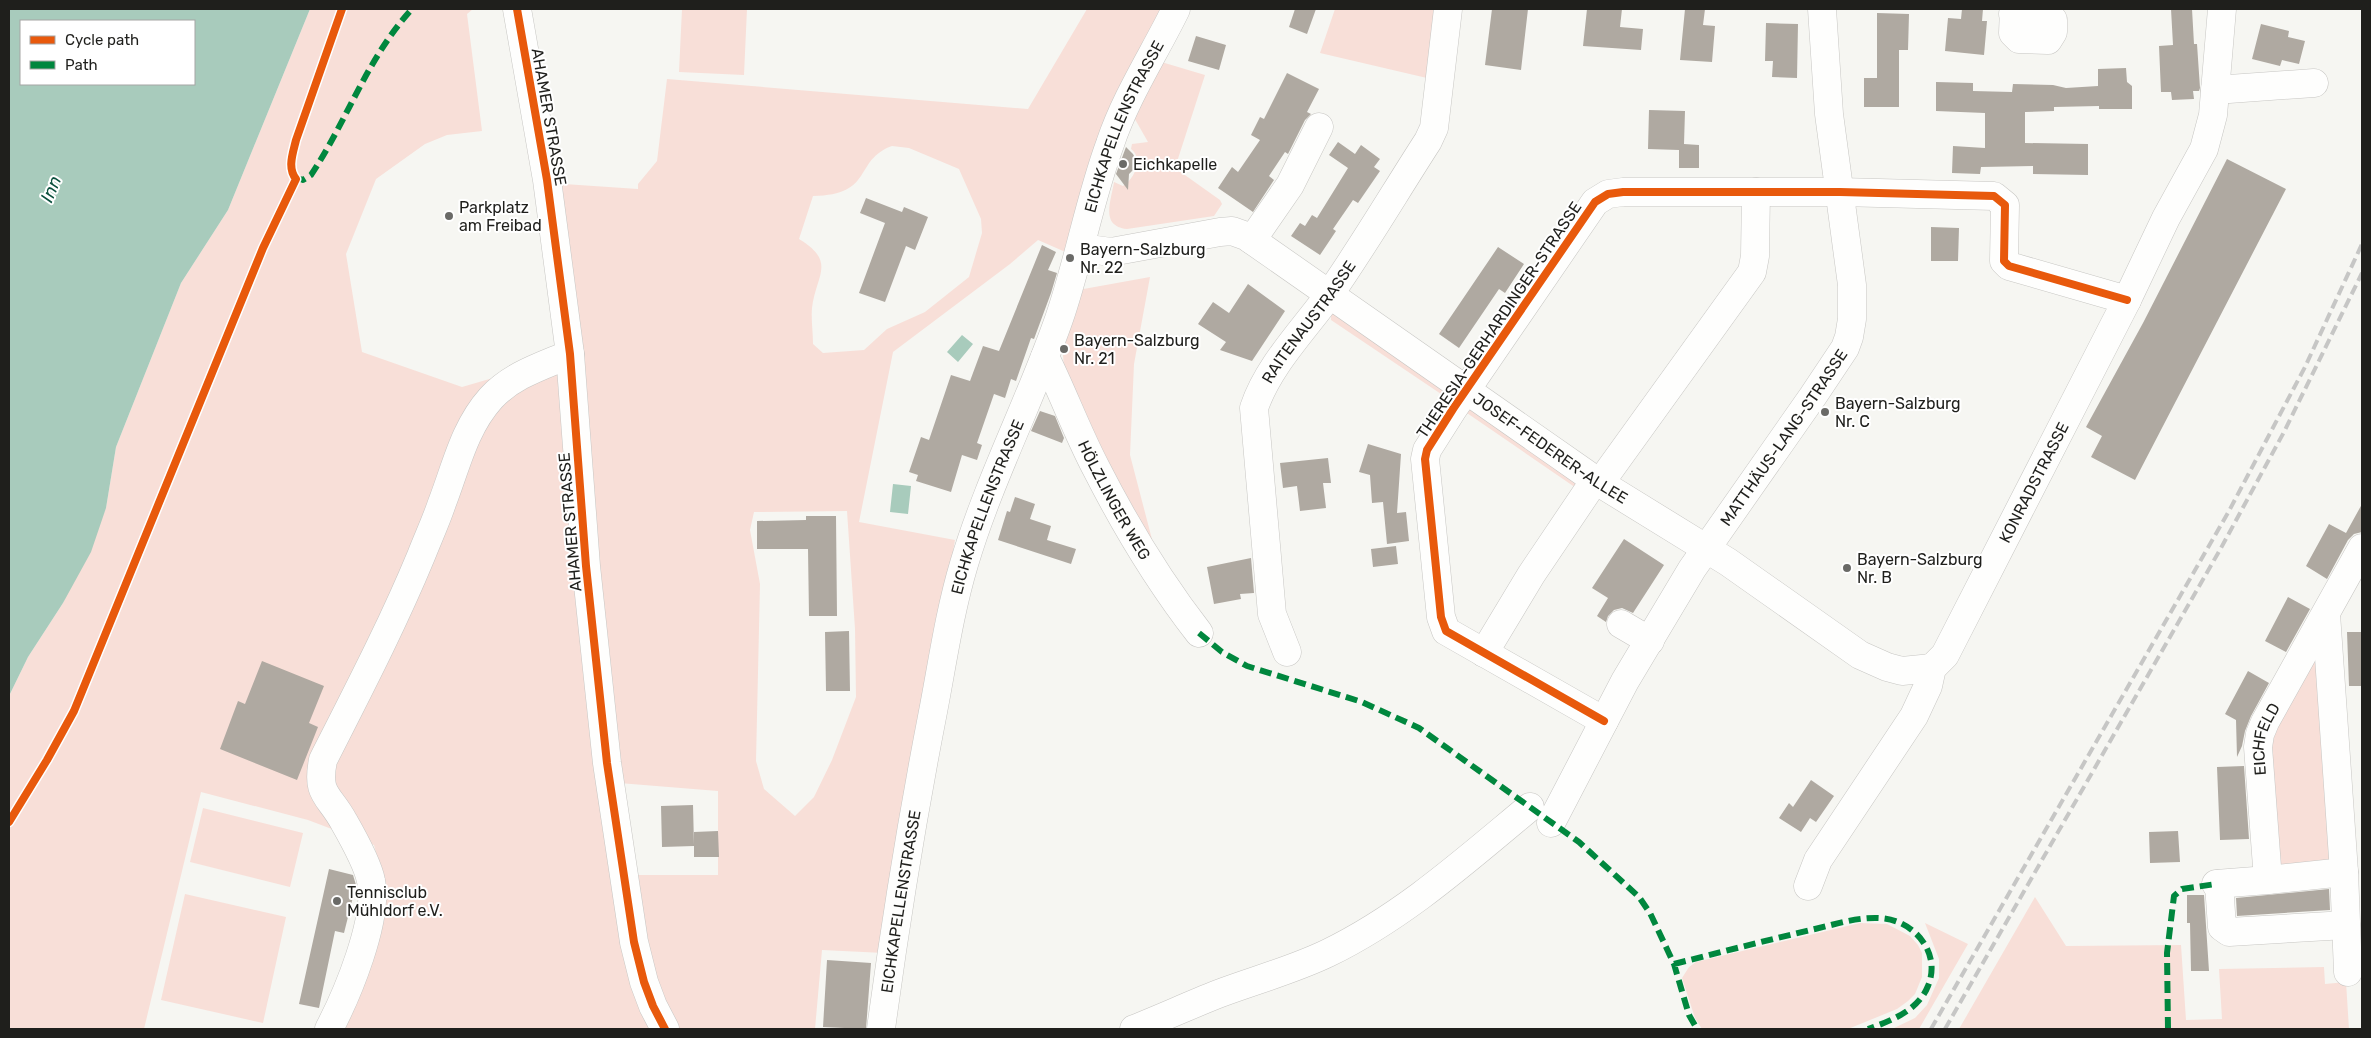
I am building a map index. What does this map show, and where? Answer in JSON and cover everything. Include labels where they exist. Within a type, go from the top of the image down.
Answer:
[{"type":"street","name":"AHAMER STRASSE","points":[[517,9],[547,180],[570,354],[586,566],[607,763],[634,942],[653,1006],[665,1029]]},
{"type":"street","name":"EICHKAPELLENSTRASSE","points":[[881,1029],[893,942],[923,762],[954,604],[973,536],[1045,357],[1081,248],[1110,142],[1126,104],[1176,9]]},
{"type":"street","name":"RAITENAUSTRASSE","points":[[1287,652],[1272,614],[1254,408],[1258,397],[1276,366],[1330,294],[1428,141],[1434,128],[1448,9]]},
{"type":"street","name":"MATTHÄUS-LANG-STRASSE","points":[[1134,1029],[1218,994],[1328,953],[1366,932],[1541,815],[1604,722],[1650,641],[1707,549],[1813,396],[1845,348],[1849,337],[1852,319],[1852,285],[1829,114],[1822,9]]},
{"type":"street","name":"KONRADSTRASSE","points":[[1808,886],[1818,860],[1914,716],[1928,686],[1932,668],[1945,656],[2127,300],[2166,218],[2204,149],[2213,115],[2222,9]]},
{"type":"street","points":[[2215,90],[2314,83]]},
{"type":"street","points":[[1252,240],[1290,184],[1318,127]]},
{"type":"street","name":"THERESIA-GERHARDINGER-STRASSE","points":[[1604,722],[1446,631],[1442,617],[1426,458],[1427,450],[1595,202],[1608,194],[1623,192],[1840,192],[1994,196],[2005,205],[2004,260],[2009,266],[2127,300]]},
{"type":"street","points":[[1484,653],[1531,575],[1752,272],[1755,256],[1756,192]]},
{"type":"street","name":"JOSEF-FEDERER-ALLEE","points":[[1081,248],[1112,252],[1232,231],[1252,240],[1466,391],[1598,481],[1728,562],[1860,655],[1887,668],[1902,671],[1932,668]]},
{"type":"street","points":[[329,1029],[342,1004],[357,965],[372,900],[371,880],[354,842],[343,820],[323,793],[320,778],[323,760],[390,624],[442,504],[460,448],[476,420],[490,398],[504,386],[522,374],[570,354]]},
{"type":"street","name":"HÖLZLINGER WEG","points":[[1045,357],[1100,475],[1133,533],[1183,612],[1199,633]]},
{"type":"street","name":"EICHFELD","points":[[2268,880],[2258,747],[2260,734],[2362,548]]},
{"type":"street","points":[[2326,614],[2344,872],[2352,933],[2348,972]]},
{"type":"street","points":[[1622,624],[1650,641]]},
{"type":"street","points":[[2344,872],[2217,884],[2222,927],[2229,932],[2352,933]]},
{"type":"shaded area","points":[[310,9],[473,9],[467,14],[482,131],[447,135],[425,144],[376,179],[346,254],[362,352],[462,387],[513,372],[556,353],[653,1029],[333,1029],[383,880],[374,845],[308,820],[201,792],[144,1029],[9,1029],[9,696],[28,657],[63,603],[106,508],[116,447],[181,283],[228,210]]},
{"type":"shaded area","points":[[682,9],[747,9],[744,75],[679,72]]},
{"type":"shaded area","points":[[1087,9],[1164,9],[1070,254],[1038,240],[1010,264],[893,352],[859,522],[955,540],[884,953],[822,950],[815,1029],[678,1029],[652,981],[634,875],[718,875],[718,791],[619,783],[559,186],[564,184],[638,189],[638,184],[657,161],[667,79],[1028,109]],"holes":[[[892,146],[909,148],[959,169],[981,219],[982,233],[969,277],[925,312],[887,329],[864,350],[823,353],[813,344],[812,317],[814,297],[820,278],[821,262],[811,247],[799,239],[813,196],[833,194],[846,190],[855,183],[880,152]],[[847,511],[855,629],[856,697],[832,760],[814,797],[795,816],[764,789],[756,761],[760,584],[750,530],[754,512]]]},
{"type":"shaded area","points":[[1335,9],[1454,9],[1444,82],[1320,53]]},
{"type":"shaded area","points":[[1158,61],[1205,75],[1175,168],[1220,200],[1222,204],[1214,216],[1127,229],[1119,227],[1110,218],[1111,197],[1114,182],[1123,186],[1131,179],[1136,169],[1137,158],[1131,149],[1132,144],[1148,142],[1132,114]]},
{"type":"shaded area","points":[[1150,277],[1134,364],[1130,455],[1160,570],[1109,483],[1064,367],[1062,344],[1078,290]]},
{"type":"shaded area","points":[[1335,312],[1448,393],[1444,396],[1331,320],[1331,315]]},
{"type":"shaded area","points":[[1469,408],[1585,479],[1579,490],[1464,411]]},
{"type":"shaded area","points":[[2313,663],[2317,663],[2334,860],[2284,867],[2279,864],[2271,736]]},
{"type":"shaded area","points":[[203,808],[303,833],[290,887],[190,862]]},
{"type":"shaded area","points":[[185,894],[286,917],[263,1023],[161,1000]]},
{"type":"shaded area","points":[[2035,897],[2066,946],[2181,945],[2186,1020],[2222,1019],[2219,969],[2324,967],[2325,984],[2346,982],[2349,1029],[1959,1029]]},
{"type":"shaded area","points":[[1860,923],[1887,924],[1910,936],[1922,953],[1922,977],[1915,994],[1897,1009],[1848,1029],[1702,1029],[1695,1018],[1682,978],[1689,967],[1696,962]]},
{"type":"shaded area","points":[[1925,923],[1968,944],[1919,1029],[1892,1029],[1915,1018],[1927,1005],[1939,978],[1939,959]]},
{"type":"water","name":"Inn","points":[[9,9],[310,9],[228,210],[181,283],[116,447],[106,508],[91,552],[63,603],[28,657],[9,696]]},
{"type":"water","points":[[962,335],[973,344],[958,362],[947,352]]},
{"type":"water","points":[[893,484],[911,486],[908,514],[890,512]]},
{"type":"building","points":[[1295,9],[1316,9],[1307,34],[1289,27]]},
{"type":"building","points":[[1492,9],[1528,9],[1521,70],[1485,65]]},
{"type":"building","points":[[1587,9],[1622,9],[1620,27],[1643,29],[1641,50],[1583,46]]},
{"type":"building","points":[[1685,9],[1705,9],[1703,25],[1715,26],[1712,62],[1680,60]]},
{"type":"building","points":[[1962,9],[1983,9],[1982,21],[1987,21],[1984,55],[1945,51],[1948,18],[1961,19]]},
{"type":"building","points":[[2171,9],[2192,9],[2194,44],[2197,44],[2200,88],[2199,91],[2193,91],[2194,99],[2172,100],[2171,92],[2161,92],[2159,46],[2173,45]]},
{"type":"building","points":[[1877,13],[1909,14],[1908,50],[1899,50],[1899,107],[1864,107],[1864,78],[1877,78]]},
{"type":"building","points":[[1766,23],[1798,24],[1797,78],[1772,77],[1773,61],[1765,61]]},
{"type":"building","points":[[2261,24],[2289,31],[2288,37],[2305,41],[2299,64],[2282,60],[2280,66],[2252,59]]},
{"type":"building","points":[[1196,36],[1226,45],[1219,70],[1188,61]]},
{"type":"building","points":[[2126,68],[2127,82],[2132,86],[2132,109],[2099,109],[2099,106],[2054,107],[2054,111],[2025,112],[2025,143],[2088,144],[2088,175],[2033,174],[2033,166],[1981,167],[1980,174],[1952,173],[1953,146],[1985,148],[1985,113],[1936,111],[1936,82],[1973,83],[1973,91],[2012,92],[2013,84],[2053,85],[2066,88],[2098,86],[2098,69]]},
{"type":"building","points":[[1287,73],[1319,89],[1307,112],[1311,114],[1305,120],[1288,154],[1285,152],[1269,176],[1274,180],[1253,212],[1218,188],[1232,167],[1238,172],[1260,140],[1251,135],[1260,117],[1264,119]]},
{"type":"building","points":[[1649,110],[1685,111],[1684,144],[1699,145],[1699,168],[1679,168],[1679,150],[1648,149]]},
{"type":"building","points":[[1338,142],[1355,154],[1361,145],[1380,159],[1374,167],[1380,171],[1358,203],[1353,200],[1333,229],[1336,231],[1320,255],[1291,236],[1300,223],[1305,226],[1312,215],[1317,218],[1348,168],[1329,155]]},
{"type":"building","name":"Eichkapelle","points":[[1126,147],[1136,160],[1136,167],[1129,174],[1128,190],[1116,174]]},
{"type":"building","points":[[2227,159],[2286,189],[2135,480],[2091,457],[2102,436],[2086,427],[2143,323]]},
{"type":"building","points":[[866,198],[902,212],[904,207],[928,217],[915,250],[906,246],[885,302],[859,293],[885,223],[860,213]]},
{"type":"building","points":[[1931,227],[1959,228],[1958,261],[1931,261]]},
{"type":"building","points":[[1042,245],[1056,252],[1048,270],[1057,273],[1051,293],[1034,339],[1031,338],[1016,381],[1011,379],[1005,398],[994,394],[977,443],[982,445],[977,460],[962,455],[951,492],[916,481],[918,475],[909,472],[921,437],[929,440],[951,375],[970,381],[983,346],[999,351]]},
{"type":"building","points":[[1498,247],[1524,264],[1505,293],[1499,289],[1459,348],[1439,334]]},
{"type":"building","points":[[1248,284],[1285,311],[1252,361],[1220,350],[1226,342],[1198,324],[1213,302],[1229,313]]},
{"type":"building","points":[[1040,411],[1055,416],[1064,438],[1062,443],[1031,431]]},
{"type":"building","points":[[1368,444],[1401,454],[1397,513],[1406,512],[1409,541],[1387,544],[1383,502],[1372,503],[1370,475],[1359,472]]},
{"type":"building","points":[[1328,458],[1331,483],[1323,483],[1326,508],[1300,511],[1297,486],[1283,488],[1280,463]]},
{"type":"building","points":[[1015,497],[1035,504],[1030,519],[1051,526],[1047,540],[1076,549],[1071,564],[998,540],[1007,511],[1010,512]]},
{"type":"building","points":[[2362,504],[2362,532],[2354,534],[2348,540],[2327,579],[2306,566],[2329,524],[2346,533]]},
{"type":"building","points":[[806,516],[836,516],[837,616],[809,616],[808,549],[757,549],[757,521],[806,520]]},
{"type":"building","points":[[1624,539],[1664,565],[1633,613],[1622,608],[1614,610],[1608,616],[1606,622],[1597,616],[1608,598],[1592,588]]},
{"type":"building","points":[[1396,546],[1398,564],[1373,567],[1371,549]]},
{"type":"building","points":[[1251,558],[1254,593],[1240,594],[1241,599],[1214,604],[1207,567]]},
{"type":"building","points":[[2288,597],[2310,609],[2286,652],[2265,641]]},
{"type":"building","points":[[849,631],[850,691],[826,691],[825,632]]},
{"type":"building","points":[[2347,632],[2362,632],[2362,686],[2349,686]]},
{"type":"building","points":[[262,661],[324,686],[309,723],[318,727],[297,780],[220,749],[238,701],[245,704]]},
{"type":"building","points":[[2248,671],[2269,683],[2251,716],[2237,757],[2236,720],[2225,714]]},
{"type":"building","points":[[2244,766],[2249,839],[2220,840],[2217,767]]},
{"type":"building","points":[[1811,780],[1834,796],[1816,822],[1810,818],[1801,832],[1779,818],[1789,803],[1793,807]]},
{"type":"building","points":[[693,805],[694,845],[694,832],[718,831],[719,857],[694,857],[694,846],[662,847],[661,806]]},
{"type":"building","points":[[2178,831],[2180,862],[2150,863],[2149,832]]},
{"type":"building","points":[[329,869],[353,875],[356,885],[344,933],[335,931],[319,1008],[299,1004]]},
{"type":"building","points":[[2329,889],[2330,910],[2237,916],[2236,898]]},
{"type":"building","points":[[2187,895],[2204,895],[2209,971],[2191,971],[2190,923],[2187,923]]},
{"type":"building","points":[[827,960],[871,963],[866,1029],[823,1027]]},
{"type":"railway","points":[[1931,1029],[2229,511],[2305,367],[2362,244]]},
{"type":"railway","points":[[1945,1029],[2221,548],[2284,432],[2362,273]]},
{"type":"marked path","points":[[294,177],[303,180],[311,175],[382,48],[412,9]]},
{"type":"marked path","points":[[1199,633],[1222,652],[1247,666],[1362,702],[1419,728],[1579,842],[1639,897],[1650,913],[1674,964],[1689,1015],[1697,1029]]},
{"type":"marked path","points":[[2168,1029],[2167,953],[2174,896],[2182,889],[2216,884]]},
{"type":"marked path","points":[[1674,964],[1847,921],[1879,918],[1903,924],[1922,940],[1928,950],[1931,961],[1928,986],[1918,1002],[1902,1014],[1868,1029]]},
{"type":"cycle path","points":[[9,822],[74,711],[263,248],[296,179],[291,165],[296,140],[342,9]]},
{"type":"cycle path","points":[[517,9],[547,180],[570,354],[586,566],[607,763],[634,942],[644,982],[653,1006],[665,1029]]},
{"type":"cycle path","points":[[1604,721],[1446,631],[1441,617],[1425,459],[1427,450],[1453,409],[1595,202],[1608,194],[1623,192],[1840,192],[1994,196],[2005,205],[2004,261],[2009,266],[2127,300]]},
{"type":"place","name":"Eichkapelle","points":[[1123,164]]},
{"type":"place","name":"Parkplatz am Freibad","points":[[449,216]]},
{"type":"place","name":"Bayern-Salzburg Nr. 22","points":[[1070,258]]},
{"type":"place","name":"Bayern-Salzburg Nr. 21","points":[[1064,349]]},
{"type":"place","name":"Bayern-Salzburg Nr. C","points":[[1825,412]]},
{"type":"place","name":"Bayern-Salzburg Nr. B","points":[[1847,568]]},
{"type":"place","name":"Tennisclub Mühldorf e.V.","points":[[337,901]]}]
